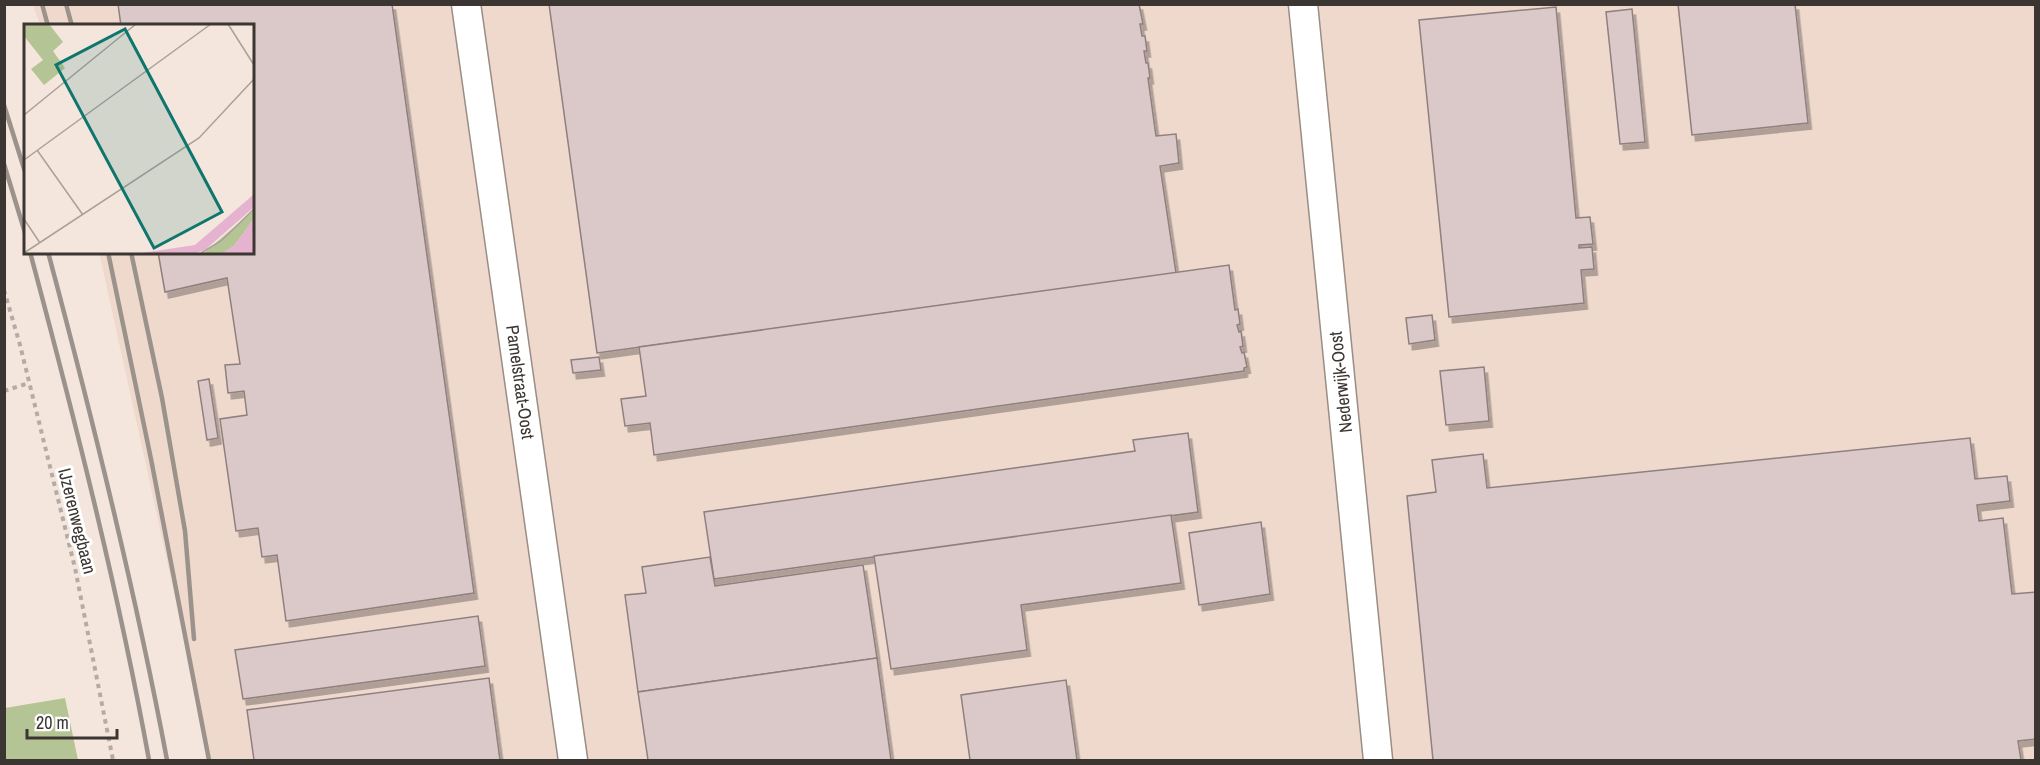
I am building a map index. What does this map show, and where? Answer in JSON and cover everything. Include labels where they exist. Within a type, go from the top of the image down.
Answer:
[{"type":"street","name":"Pamelstraat-Oost","points":[[466,4],[573,760]]},
{"type":"street","name":"Nederwijk-Oost","points":[[1303,4],[1378,760]]},
{"type":"path","name":"IJzerenwegbaan","points":[[4,290],[75,568],[113,760]]},
{"type":"path","points":[[4,391],[29,383]]},
{"type":"shaded area","points":[[33,5],[2035,5],[2035,760],[211,760],[99,254],[254,254],[254,24],[40,24]]},
{"type":"green space","points":[[65,698],[78,760],[5,760],[5,708]]},
{"type":"building","points":[[118,4],[392,4],[474,593],[286,621],[277,555],[262,557],[258,528],[236,531],[220,419],[247,415],[244,391],[228,393],[225,365],[240,364],[227,278],[165,292],[158,254],[254,254],[254,24],[121,24]]},
{"type":"building","points":[[549,4],[1139,4],[1143,24],[1140,24],[1142,36],[1145,36],[1147,51],[1144,51],[1146,63],[1148,63],[1156,136],[1176,134],[1179,163],[1160,166],[1176,273],[597,353]]},
{"type":"building","points":[[1678,4],[1795,4],[1808,123],[1692,135]]},
{"type":"building","points":[[1556,7],[1576,218],[1590,217],[1593,244],[1579,245],[1579,248],[1592,247],[1594,269],[1581,270],[1584,303],[1449,317],[1419,20]]},
{"type":"building","points":[[1632,9],[1645,142],[1620,144],[1606,12]]},
{"type":"building","points":[[1229,265],[1235,310],[1238,309],[1240,324],[1237,325],[1239,332],[1241,331],[1243,346],[1240,347],[1242,353],[1244,352],[1247,367],[1244,371],[654,455],[650,423],[625,426],[621,399],[646,396],[639,347]]},
{"type":"building","points":[[1432,315],[1435,340],[1409,344],[1406,318]]},
{"type":"building","points":[[599,357],[601,370],[573,373],[571,360]]},
{"type":"building","points":[[1484,367],[1489,421],[1446,425],[1440,371]]},
{"type":"building","points":[[209,379],[218,438],[207,440],[198,381]]},
{"type":"building","points":[[1188,433],[1198,512],[714,579],[704,512],[1135,451],[1133,440]]},
{"type":"building","points":[[1970,438],[1975,479],[2007,476],[2010,501],[1977,505],[1979,521],[2003,518],[2012,594],[2036,592],[2036,739],[2018,741],[2021,760],[1433,760],[1407,496],[1436,492],[1432,460],[1483,454],[1487,488]]},
{"type":"building","points":[[1171,515],[1181,583],[1021,605],[1027,650],[891,669],[874,556]]},
{"type":"building","points":[[1261,522],[1270,594],[1199,605],[1189,533]]},
{"type":"building","points":[[710,557],[715,586],[863,565],[877,658],[638,692],[625,595],[646,593],[642,567]]},
{"type":"building","points":[[478,616],[485,666],[243,699],[235,650]]},
{"type":"building","points":[[877,658],[891,760],[648,760],[638,692]]},
{"type":"building","points":[[489,678],[500,760],[254,760],[247,710]]},
{"type":"building","points":[[1066,680],[1077,760],[970,760],[961,695]]},
{"type":"railway","points":[[42,4],[47,24]]},
{"type":"railway","points":[[66,4],[71,24]]},
{"type":"railway","points":[[4,105],[24,169]]},
{"type":"railway","points":[[4,164],[24,229]]},
{"type":"railway","points":[[31,254],[95,505],[124,632],[149,760]]},
{"type":"railway","points":[[49,254],[112,505],[167,760]]},
{"type":"railway","points":[[108,254],[209,760]]},
{"type":"railway","points":[[131,254],[162,398],[185,531],[194,639]]}]
